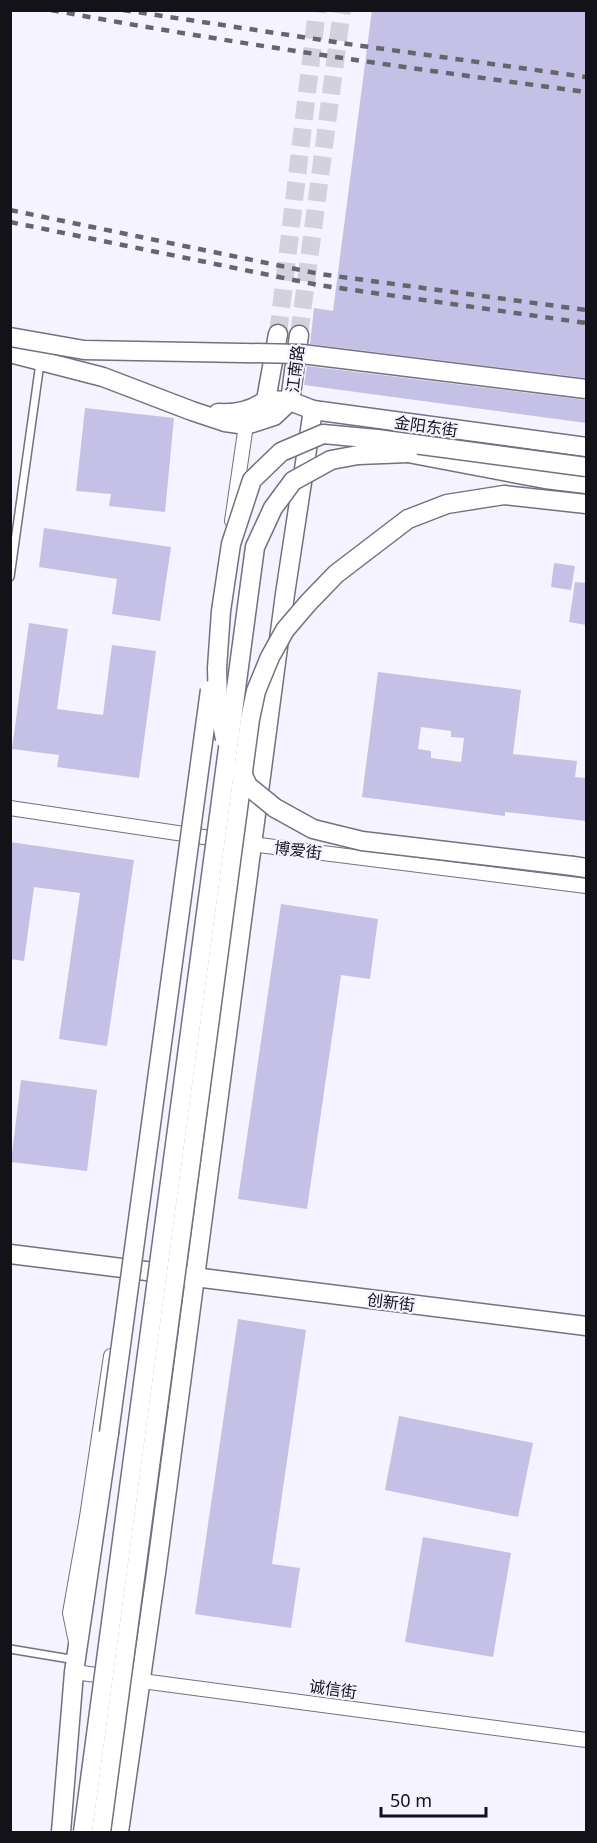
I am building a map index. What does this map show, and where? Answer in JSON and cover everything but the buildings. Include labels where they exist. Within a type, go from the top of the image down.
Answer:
[{"type":"main road","name":"江南路","points":[[244,418],[266,400],[278,333]]},
{"type":"main road","name":"江南路","points":[[10,353],[103,377],[225,422],[274,416],[290,401],[299,335]]},
{"type":"main road","points":[[10,337],[84,350],[302,354],[586,389]]},
{"type":"main road","name":"金阳东街","points":[[266,400],[290,401],[313,410],[586,447]]},
{"type":"main road","points":[[119,1833],[285,594],[313,410]]},
{"type":"main road","points":[[61,1833],[76,1661],[221,611],[231,544],[252,480],[281,452],[323,434],[586,467]]},
{"type":"main road","points":[[83,1833],[255,547],[273,508],[292,481],[331,460],[408,453],[545,479],[586,484]]},
{"type":"main road","points":[[100,1833],[221,924],[256,691],[270,657],[285,630],[308,603],[336,574],[408,519],[447,504],[504,495],[586,504]]},
{"type":"main road","points":[[221,611],[217,668],[218,703],[223,735],[248,786],[275,808],[313,829],[362,841],[580,867]]},
{"type":"main road","name":"创新街","points":[[10,1254],[586,1326]]},
{"type":"street","points":[[76,1661],[70,1613],[87,1517],[124,1268],[244,418]]},
{"type":"street","name":"博爱街","points":[[10,808],[252,844],[586,886]]},
{"type":"street","name":"诚信街","points":[[76,1661],[141,1679],[586,1740]]},
{"type":"lane","points":[[10,577],[41,361]]},
{"type":"lane","points":[[10,1649],[76,1661]]},
{"type":"tunnel","points":[[278,334],[317,10]]},
{"type":"tunnel","points":[[299,335],[342,10]]},
{"type":"railway","points":[[51,10],[318,54],[586,92]]},
{"type":"railway","points":[[123,10],[586,77]]},
{"type":"railway","points":[[10,210],[320,274],[586,310]]},
{"type":"railway","points":[[10,222],[318,285],[586,323]]}]
